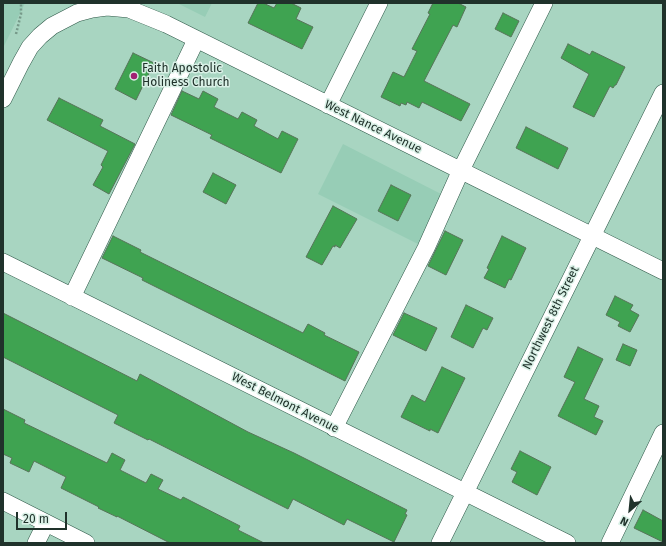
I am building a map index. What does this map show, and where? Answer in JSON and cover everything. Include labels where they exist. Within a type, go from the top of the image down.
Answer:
[{"type":"street","points":[[328,105],[379,3]]},
{"type":"street","points":[[334,428],[426,248],[461,170],[544,3]]},
{"type":"street","name":"West Nance Avenue","points":[[3,99],[30,47],[52,26],[77,13],[107,7],[129,9],[152,18],[663,271]]},
{"type":"street","points":[[72,297],[196,40]]},
{"type":"street","name":"Northwest 8th Street","points":[[440,543],[663,93]]},
{"type":"street","name":"West Belmont Avenue","points":[[3,262],[334,428],[568,543]]},
{"type":"street","points":[[610,543],[663,433]]},
{"type":"street","points":[[3,501],[86,543]]},
{"type":"street","points":[[36,543],[46,523]]},
{"type":"path","points":[[16,34],[21,14],[21,3]]},
{"type":"shaded area","points":[[3,3],[25,3],[3,48]]},
{"type":"shaded area","points":[[177,3],[212,3],[205,17]]},
{"type":"shaded area","points":[[343,144],[443,195],[418,244],[318,194]]},
{"type":"building","points":[[258,3],[263,3],[274,8],[277,3],[291,3],[301,8],[296,19],[313,27],[302,49],[248,23]]},
{"type":"building","points":[[433,3],[458,3],[466,7],[457,27],[453,25],[424,81],[470,104],[461,121],[422,102],[419,108],[407,102],[406,105],[401,103],[400,106],[381,97],[393,72],[404,77],[417,51],[412,49],[430,14],[428,13]]},
{"type":"building","points":[[503,13],[519,21],[511,37],[495,29]]},
{"type":"building","points":[[568,44],[590,55],[592,51],[625,67],[616,85],[613,88],[610,86],[594,117],[573,107],[589,74],[561,58]]},
{"type":"building","name":"Faith Apostolic Holiness Church","points":[[133,53],[154,63],[136,100],[115,89]]},
{"type":"building","points":[[182,91],[199,99],[203,91],[218,99],[214,107],[238,119],[242,112],[257,120],[254,126],[278,139],[282,131],[298,139],[281,173],[210,138],[212,135],[171,115]]},
{"type":"building","points":[[59,98],[103,120],[100,126],[135,144],[109,194],[93,185],[103,167],[101,165],[108,151],[47,120]]},
{"type":"building","points":[[526,127],[568,148],[558,169],[516,148]]},
{"type":"building","points":[[213,173],[236,185],[226,204],[203,192]]},
{"type":"building","points":[[391,185],[411,195],[398,221],[378,211]]},
{"type":"building","points":[[333,206],[357,219],[340,248],[335,245],[335,247],[333,246],[322,265],[306,257]]},
{"type":"building","points":[[445,231],[463,240],[446,275],[428,266]]},
{"type":"building","points":[[113,236],[141,250],[140,252],[303,333],[308,324],[325,333],[324,335],[359,352],[345,381],[142,280],[143,278],[102,258]]},
{"type":"building","points":[[502,236],[526,248],[511,280],[509,279],[505,288],[484,278]]},
{"type":"building","points":[[615,296],[633,305],[630,310],[639,315],[630,332],[618,326],[620,322],[606,315]]},
{"type":"building","points":[[466,305],[493,318],[487,330],[483,328],[473,348],[451,337]]},
{"type":"building","points":[[3,313],[137,381],[140,374],[248,432],[294,453],[407,510],[405,514],[407,515],[394,542],[347,519],[344,525],[293,499],[288,509],[114,423],[118,415],[3,357]]},
{"type":"building","points":[[404,313],[437,328],[426,351],[393,335]]},
{"type":"building","points":[[623,344],[637,350],[630,366],[616,360]]},
{"type":"building","points":[[578,347],[603,359],[584,399],[599,406],[594,417],[603,421],[596,435],[558,416],[575,382],[564,377]]},
{"type":"building","points":[[442,367],[465,378],[438,433],[430,429],[430,431],[401,417],[412,395],[425,402]]},
{"type":"building","points":[[3,409],[25,420],[24,423],[107,463],[112,453],[125,460],[120,470],[146,483],[151,474],[163,480],[158,489],[181,500],[183,497],[240,526],[238,530],[264,543],[170,543],[61,488],[66,477],[34,461],[29,472],[10,463],[12,458],[3,454]]},
{"type":"building","points":[[520,451],[551,467],[537,495],[512,482],[517,472],[511,469]]},
{"type":"building","points":[[643,510],[663,521],[663,542],[634,528]]},
{"type":"place","name":"Faith Apostolic Holiness Church","points":[[134,76]]}]
